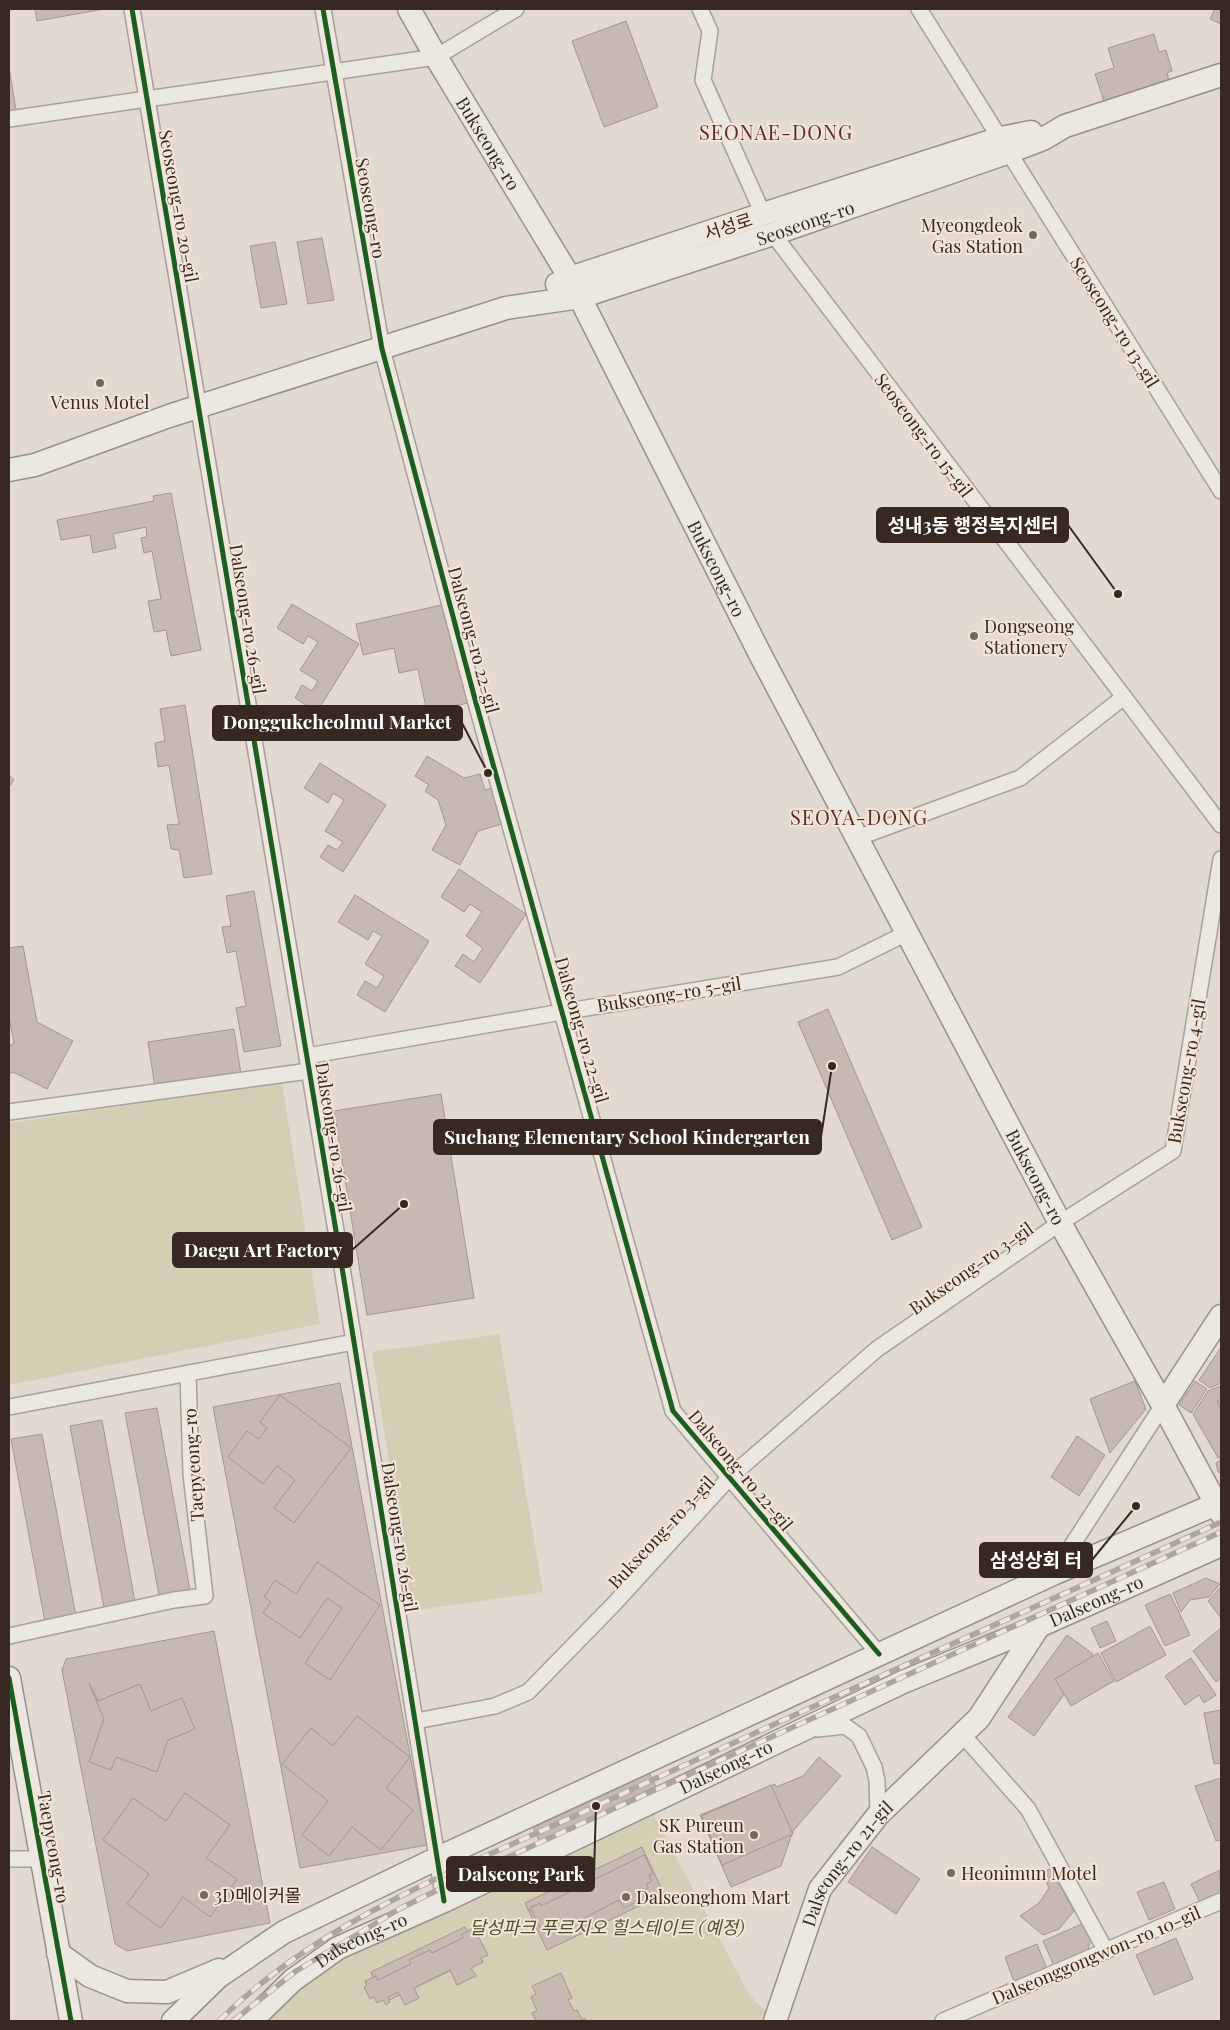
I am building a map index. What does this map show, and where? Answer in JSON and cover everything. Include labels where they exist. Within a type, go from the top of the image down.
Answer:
[{"type":"street","name":"Seoseong-ro 20-gil","points":[[132,9],[199,408]]},
{"type":"street","name":"Seoseong-ro","points":[[322,9],[382,350]]},
{"type":"street","name":"Bukseong-ro","points":[[409,9],[575,288],[761,656],[907,934],[1060,1223],[1220,1507]]},
{"type":"street","points":[[9,119],[436,57],[516,9]]},
{"type":"street","points":[[700,9],[710,31],[703,80],[763,214]]},
{"type":"street","name":"Seoseong-ro 13-gil","points":[[919,9],[1221,491]]},
{"type":"street","name":"Seoseong-ro","points":[[9,470],[35,465],[169,416],[382,350],[506,308],[773,234],[1005,145],[1043,139],[1065,126],[1221,75]]},
{"type":"street","name":"서성로","points":[[575,288],[763,214],[1005,145]]},
{"type":"street","name":"Seoseong-ro 15-gil","points":[[773,234],[1221,825]]},
{"type":"street","name":"Dalseong-ro 22-gil","points":[[382,350],[474,693],[673,1411],[879,1654]]},
{"type":"street","name":"Dalseong-ro 26-gil","points":[[199,408],[354,1342],[444,1901]]},
{"type":"street","points":[[857,838],[1020,778],[1124,698]]},
{"type":"street","name":"Bukseong-ro 4-gil","points":[[1060,1223],[1173,1151],[1221,859]]},
{"type":"street","name":"Bukseong-ro 5-gil","points":[[9,1112],[308,1064],[562,1012],[838,967],[907,934]]},
{"type":"street","name":"Bukseong-ro 3-gil","points":[[416,1721],[495,1706],[528,1692],[613,1605],[730,1477],[877,1349],[1060,1223]]},
{"type":"street","points":[[1053,1574],[1221,1316]]},
{"type":"street","points":[[9,1407],[354,1342]]},
{"type":"street","name":"Taepyeong-ro","points":[[9,1636],[174,1600],[204,1596],[191,1474],[188,1373]]},
{"type":"street","points":[[173,2021],[218,1977],[284,1932],[438,1858],[1053,1574],[1220,1507]]},
{"type":"street","name":"Dalseong-ro","points":[[251,2021],[293,1980],[338,1948],[444,1901],[904,1682],[1039,1626],[1221,1545]]},
{"type":"street","name":"Dalseong-ro 21-gil","points":[[775,2021],[820,1889],[878,1815],[979,1718],[1039,1626]]},
{"type":"street","name":"Taepyeong-ro","points":[[9,1678],[71,2021]]},
{"type":"street","points":[[800,1731],[845,1726],[859,1736],[874,1767],[877,1781],[878,1815]]},
{"type":"street","points":[[962,1734],[1028,1809],[1106,1951]]},
{"type":"street","points":[[9,1859],[42,1859]]},
{"type":"street","name":"Dalseonggongwon-ro 10-gil","points":[[942,2021],[1221,1902]]},
{"type":"street","points":[[58,1953],[90,1976],[127,1991],[167,1992],[247,1958]]},
{"type":"green space","points":[[282,1082],[320,1324],[9,1385],[9,1123]]},
{"type":"green space","points":[[499,1334],[543,1592],[412,1611],[372,1352]]},
{"type":"green space","name":"달성파크 푸르지오 힐스테이트 (예정)","points":[[648,1804],[749,1994],[772,2021],[251,2021],[293,1980]]},
{"type":"building","points":[[35,9],[104,9],[37,21]]},
{"type":"building","points":[[1215,9],[1221,9],[1221,24],[1210,19]]},
{"type":"building","points":[[626,21],[658,107],[604,127],[572,41]]},
{"type":"building","points":[[1154,34],[1159,52],[1166,50],[1172,71],[1167,73],[1169,80],[1104,101],[1095,74],[1114,68],[1108,48]]},
{"type":"building","points":[[9,67],[16,110],[9,112]]},
{"type":"building","points":[[322,238],[334,300],[308,304],[297,242]]},
{"type":"building","points":[[275,242],[287,304],[261,308],[250,246]]},
{"type":"building","points":[[171,493],[201,650],[171,656],[166,630],[154,632],[148,601],[161,599],[152,551],[144,553],[141,538],[147,537],[146,527],[113,534],[116,548],[93,553],[90,535],[61,540],[57,520],[154,501],[153,496]]},
{"type":"building","points":[[292,604],[359,644],[317,712],[295,698],[302,685],[312,691],[318,681],[300,670],[318,642],[308,636],[303,644],[277,628]]},
{"type":"building","points":[[446,604],[468,703],[427,712],[418,669],[399,673],[394,648],[363,655],[356,624]]},
{"type":"building","points":[[185,705],[212,874],[184,878],[179,850],[171,849],[167,825],[179,824],[169,765],[158,767],[155,743],[165,741],[160,709]]},
{"type":"building","points":[[427,756],[464,778],[480,774],[485,790],[492,788],[502,824],[478,831],[460,865],[432,850],[446,825],[438,800],[425,791],[429,785],[415,776]]},
{"type":"building","points":[[320,763],[386,805],[343,872],[320,857],[328,845],[337,850],[343,842],[325,831],[344,800],[333,793],[328,803],[304,788]]},
{"type":"building","points":[[9,775],[14,780],[9,787]]},
{"type":"building","points":[[459,869],[526,914],[480,983],[455,966],[463,954],[474,962],[483,948],[466,936],[482,912],[470,904],[464,912],[441,897]]},
{"type":"building","points":[[254,891],[281,1046],[244,1052],[236,1008],[246,1006],[236,951],[227,953],[222,927],[231,926],[226,896]]},
{"type":"building","points":[[355,895],[429,941],[385,1012],[357,995],[365,981],[377,988],[384,976],[365,964],[382,936],[373,931],[368,940],[338,922]]},
{"type":"building","points":[[23,946],[37,1022],[73,1041],[47,1089],[13,1072],[9,1074],[9,1046],[14,1043],[9,1017],[9,948]]},
{"type":"building","points":[[828,1009],[922,1227],[892,1240],[798,1022]]},
{"type":"building","points":[[234,1029],[241,1074],[155,1087],[148,1042]]},
{"type":"building","points":[[441,1094],[474,1298],[367,1315],[334,1111]]},
{"type":"building","points":[[1220,1349],[1221,1383],[1210,1388],[1199,1380]]},
{"type":"building","points":[[1135,1381],[1146,1409],[1110,1453],[1090,1399]]},
{"type":"building","points":[[1195,1381],[1207,1389],[1191,1413],[1179,1405]]},
{"type":"building","points":[[340,1383],[427,1845],[300,1868],[213,1407]]},
{"type":"building","points":[[1221,1386],[1221,1457],[1218,1458],[1193,1414],[1208,1391]]},
{"type":"building","points":[[280,1395],[351,1448],[294,1523],[274,1508],[295,1480],[277,1466],[263,1484],[228,1457],[247,1431],[259,1439],[267,1428],[260,1422]]},
{"type":"building","points":[[1221,1399],[1221,1410],[1217,1401]]},
{"type":"building","points":[[157,1408],[190,1590],[159,1595],[125,1413]]},
{"type":"building","points":[[102,1420],[135,1602],[104,1608],[70,1426]]},
{"type":"building","points":[[42,1434],[76,1616],[45,1622],[11,1439]]},
{"type":"building","points":[[1077,1436],[1105,1455],[1079,1496],[1051,1477]]},
{"type":"building","points":[[1221,1460],[1221,1473],[1218,1472],[1216,1463]]},
{"type":"building","points":[[317,1562],[380,1605],[330,1680],[305,1663],[342,1608],[327,1598],[300,1638],[263,1613],[271,1602],[264,1597],[275,1580],[296,1594]]},
{"type":"building","points":[[1206,1578],[1220,1584],[1209,1597],[1190,1600],[1181,1612],[1173,1593]]},
{"type":"building","points":[[1221,1588],[1221,1618],[1208,1601]]},
{"type":"building","points":[[1170,1594],[1190,1635],[1165,1646],[1145,1605]]},
{"type":"building","points":[[1107,1621],[1116,1641],[1100,1648],[1091,1628]]},
{"type":"building","points":[[1150,1626],[1166,1655],[1116,1682],[1101,1653]]},
{"type":"building","points":[[1221,1628],[1221,1678],[1216,1682],[1193,1651]]},
{"type":"building","points":[[214,1631],[270,1923],[127,1951],[115,1944],[62,1670],[66,1659]]},
{"type":"building","points":[[1067,1635],[1093,1654],[1034,1736],[1008,1717]]},
{"type":"building","points":[[1098,1653],[1114,1681],[1071,1706],[1055,1679]]},
{"type":"building","points":[[1191,1658],[1216,1695],[1204,1703],[1199,1695],[1185,1705],[1165,1676]]},
{"type":"building","points":[[89,1683],[98,1701],[140,1684],[151,1711],[182,1698],[195,1729],[168,1740],[157,1772],[116,1757],[111,1770],[89,1762],[104,1719]]},
{"type":"building","points":[[1221,1710],[1221,1763],[1214,1764],[1204,1713]]},
{"type":"building","points":[[357,1716],[410,1757],[386,1788],[413,1810],[381,1850],[352,1827],[329,1856],[302,1835],[328,1801],[282,1764],[311,1728],[333,1746]]},
{"type":"building","points":[[819,1757],[841,1776],[793,1831],[781,1866],[731,1887],[700,1815],[775,1784],[776,1787],[803,1776]]},
{"type":"building","points":[[643,1760],[661,1797],[540,1843],[528,1816]]},
{"type":"building","points":[[1221,1778],[1221,1840],[1216,1841],[1195,1786]]},
{"type":"building","points":[[771,1785],[793,1834],[722,1865],[702,1816]]},
{"type":"building","points":[[185,1793],[230,1825],[206,1858],[237,1879],[210,1917],[183,1897],[161,1928],[127,1904],[149,1874],[103,1840],[133,1798],[166,1821]]},
{"type":"building","points":[[642,1847],[664,1894],[547,1950],[525,1903]]},
{"type":"building","points":[[872,1847],[920,1879],[896,1914],[848,1882]]},
{"type":"building","points":[[644,1855],[653,1873],[649,1875],[652,1881],[646,1884],[648,1888],[637,1894],[640,1900],[624,1908],[619,1900],[584,1918],[587,1925],[571,1934],[565,1922],[550,1932],[548,1928],[542,1931],[530,1908],[540,1903],[541,1906]]},
{"type":"building","points":[[1050,1868],[1074,1911],[1059,1929],[1043,1935],[1020,1916],[1039,1903],[1049,1888],[1043,1874]]},
{"type":"building","points":[[1220,1870],[1221,1895],[1201,1904],[1191,1884]]},
{"type":"building","points":[[1164,1882],[1175,1909],[1149,1920],[1137,1892]]},
{"type":"building","points":[[1084,1923],[1091,1939],[1087,1953],[1055,1968],[1043,1941]]},
{"type":"building","points":[[465,1927],[479,1957],[385,2002],[371,1972]]},
{"type":"building","points":[[474,1928],[488,1955],[481,1958],[483,1962],[471,1968],[476,1976],[457,1985],[450,1970],[414,1988],[419,1998],[405,2005],[398,1992],[388,1997],[390,2002],[386,2005],[383,2000],[377,2003],[374,1997],[370,1999],[364,1987],[367,1985],[365,1981],[376,1976],[378,1980],[411,1964],[409,1960],[430,1950],[432,1953],[463,1938],[461,1935]]},
{"type":"building","points":[[1176,1938],[1193,1979],[1154,1995],[1136,1955]]},
{"type":"building","points":[[1037,1944],[1047,1969],[1014,1982],[1005,1957]]},
{"type":"building","points":[[561,1973],[572,1998],[568,2000],[574,2011],[577,2010],[582,2020],[585,2018],[586,2021],[536,2021],[532,2013],[537,2011],[531,1997],[536,1994],[532,1986]]},
{"type":"railway","points":[[219,2021],[259,1985],[303,1953],[349,1924],[396,1898],[445,1874],[1221,1522]]},
{"type":"railway","points":[[233,2021],[296,1971],[401,1908],[462,1878],[1221,1532]]},
{"type":"cycle path","points":[[132,9],[340,1255],[444,1901]]},
{"type":"cycle path","points":[[323,9],[382,349],[476,703],[673,1411],[879,1654]]},
{"type":"cycle path","points":[[9,1678],[71,2021]]},
{"type":"place","name":"Myeongdeok Gas Station","points":[[1033,235]]},
{"type":"place","name":"Venus Motel","points":[[100,383]]},
{"type":"place","name":"성내3동 행정복지센터","points":[[1118,594]]},
{"type":"place","name":"Dongseong Stationery","points":[[974,636]]},
{"type":"place","name":"Donggukcheolmul Market","points":[[488,773]]},
{"type":"place","name":"Suchang Elementary School Kindergarten","points":[[832,1066]]},
{"type":"place","name":"Daegu Art Factory","points":[[404,1204]]},
{"type":"place","name":"삼성상회 터","points":[[1136,1506]]},
{"type":"place","name":"Dalseong Park","points":[[596,1806]]},
{"type":"place","name":"SK Pureun Gas Station","points":[[754,1835]]},
{"type":"place","name":"Heonimun Motel","points":[[951,1873]]},
{"type":"place","name":"3D메이커몰","points":[[204,1895]]},
{"type":"place","name":"Dalseonghom Mart","points":[[626,1897]]},
{"type":"district","name":"SEONAE-DONG","points":[[776,131]]},
{"type":"district","name":"SEOYA-DONG","points":[[859,816]]}]
